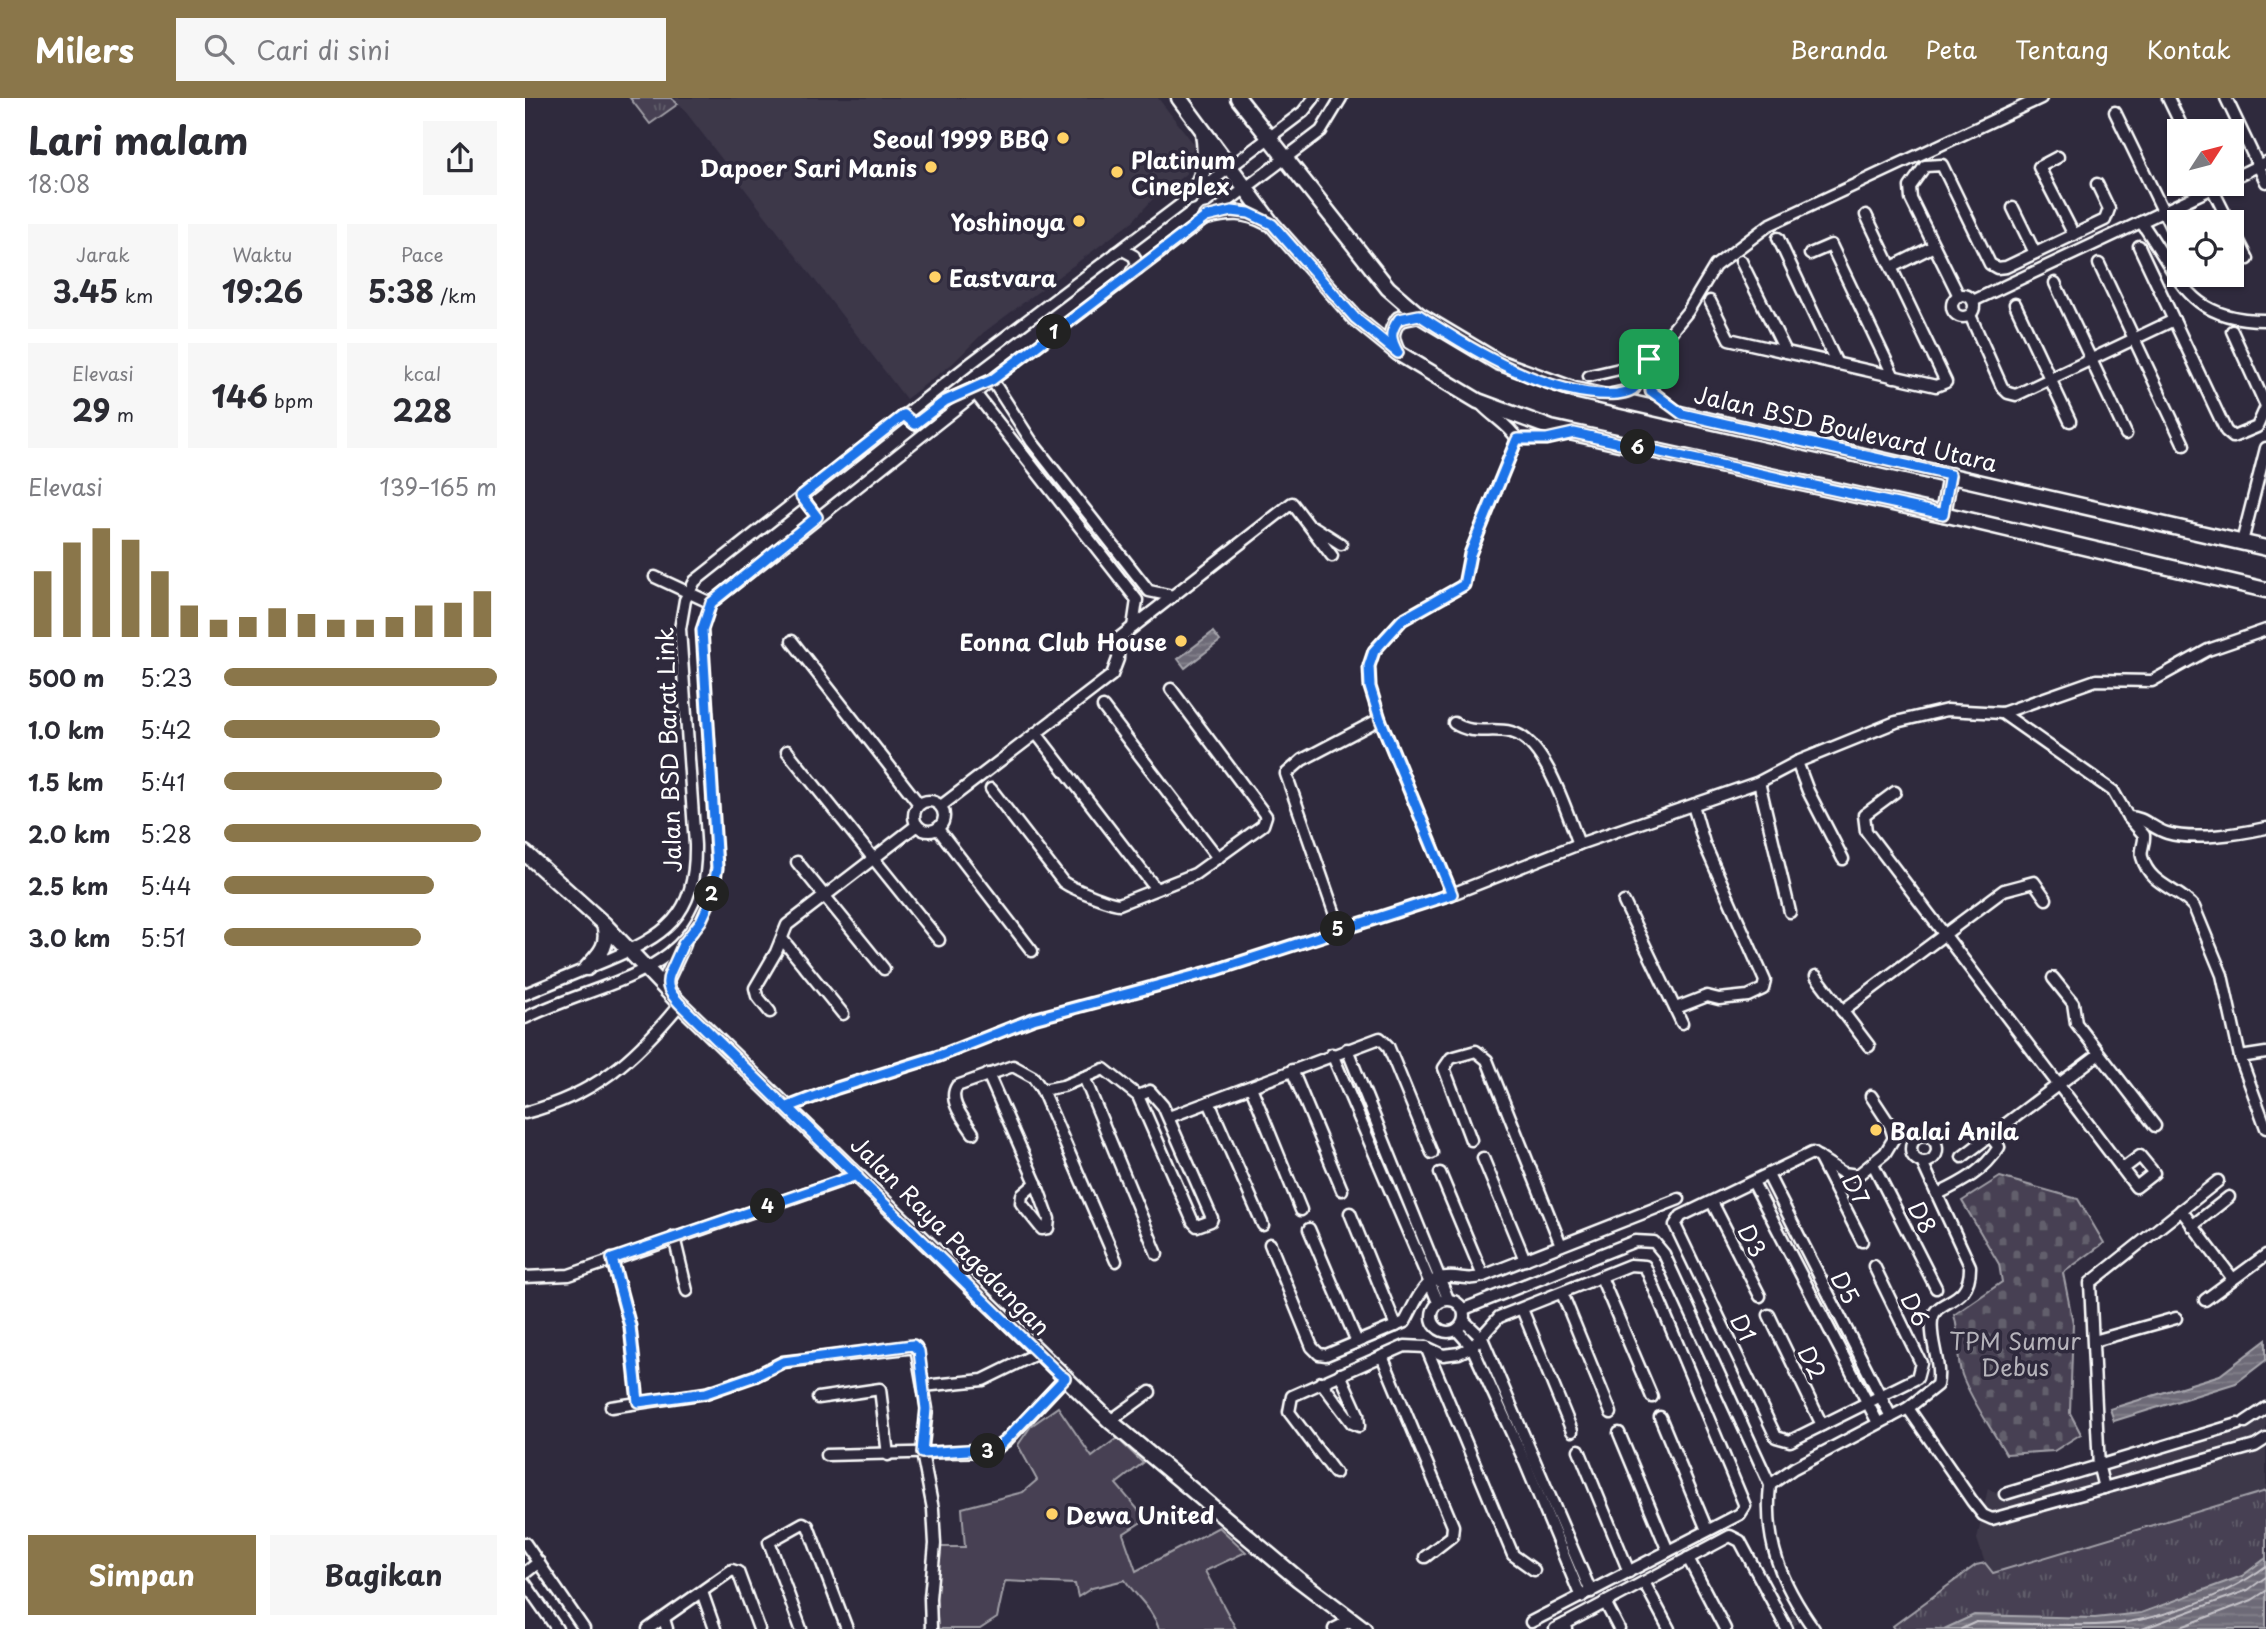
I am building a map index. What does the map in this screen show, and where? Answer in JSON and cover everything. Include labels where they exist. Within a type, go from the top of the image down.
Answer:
[{"type":"main road","points":[[1179,98],[1272,224],[1355,318],[1398,353],[1478,401],[1514,416],[1574,433],[1943,514],[2266,590]]},
{"type":"main road","name":"Jalan BSD Boulevard Utara","points":[[1238,98],[1388,288],[1419,315],[1498,362],[1597,395],[2242,542],[2265,544]]},
{"type":"main road","points":[[1190,197],[1202,180],[1206,156],[1203,130]]},
{"type":"main road","points":[[1206,217],[1232,211],[1249,213],[1272,224]]},
{"type":"main road","points":[[1398,353],[1390,337],[1392,329],[1399,319],[1419,315]]},
{"type":"main road","points":[[1943,514],[1950,475]]},
{"type":"main road","name":"Jalan Raya Pagedangan","points":[[525,853],[604,924],[680,1004],[1110,1421],[1364,1629]]},
{"type":"main road","points":[[587,968],[605,946],[607,936],[604,924]]},
{"type":"main road","points":[[668,990],[666,980],[683,944]]},
{"type":"street","name":"Jalan BSD Barat Link","points":[[525,994],[651,941],[674,919],[690,890],[695,866],[680,629],[689,593],[695,581],[1109,256],[1303,112],[1314,98]]},
{"type":"street","points":[[655,578],[711,603],[975,393],[1321,131],[1341,98]]},
{"type":"street","points":[[1589,376],[1637,365],[1649,359],[1688,311],[1716,266],[1769,225],[2041,98]]},
{"type":"street","points":[[2168,98],[2178,119]]},
{"type":"street","points":[[2227,98],[2262,164],[2266,181]]},
{"type":"street","points":[[2115,112],[2167,220]]},
{"type":"street","points":[[2058,157],[2039,167],[2074,235]]},
{"type":"street","points":[[1959,296],[1910,199],[1910,187],[1925,166],[1934,163],[1942,165],[1990,264],[1997,268],[2006,267],[2074,235],[2108,215],[2109,209],[2097,184]]},
{"type":"street","points":[[2244,173],[2262,164]]},
{"type":"street","points":[[1973,301],[2193,196]]},
{"type":"street","points":[[2013,208],[2035,253]]},
{"type":"street","points":[[1710,300],[1729,339],[1936,386],[1945,382],[1866,215]]},
{"type":"street","points":[[2141,222],[2159,246],[2172,274],[2199,302],[2235,318],[2266,320]]},
{"type":"street","points":[[1778,238],[1837,364]]},
{"type":"street","points":[[1810,254],[1831,245],[1894,377]]},
{"type":"street","points":[[1892,267],[1934,246]]},
{"type":"street","points":[[2139,246],[2226,432],[2233,437],[2257,426],[2266,407],[2232,331]]},
{"type":"street","points":[[1109,256],[1123,250],[1134,256],[1137,264],[1126,278]]},
{"type":"street","points":[[2244,251],[2248,259]]},
{"type":"street","points":[[1741,261],[1786,352]]},
{"type":"street","points":[[2099,264],[2183,444]]},
{"type":"street","points":[[2055,283],[2126,434]]},
{"type":"street","points":[[1959,296],[1966,296],[1973,301],[1974,309],[1970,315],[1962,318],[1955,315],[1951,308],[1953,301],[1959,296]]},
{"type":"street","points":[[2015,304],[2070,421]]},
{"type":"street","points":[[1970,315],[2002,387],[2008,393],[2016,395],[2174,320]]},
{"type":"street","points":[[1649,359],[1651,391],[1682,414]]},
{"type":"street","points":[[1597,395],[1625,393],[1633,389],[1638,381],[1637,365]]},
{"type":"street","points":[[904,415],[915,424],[945,401],[992,380]]},
{"type":"street","points":[[992,380],[1032,442],[1149,591],[1173,596]]},
{"type":"street","points":[[975,393],[1021,448],[1137,600]]},
{"type":"street","points":[[1478,401],[1497,421],[1511,429],[1517,439]]},
{"type":"street","points":[[1001,427],[1017,416]]},
{"type":"street","points":[[1517,439],[1547,439],[1574,433]]},
{"type":"street","points":[[1452,894],[1380,719],[1370,687],[1369,666],[1374,651],[1402,620],[1464,585],[1470,554],[1517,439]]},
{"type":"street","points":[[2242,542],[2266,448]]},
{"type":"street","points":[[801,496],[817,517]]},
{"type":"street","points":[[941,806],[1112,675],[1118,659],[1119,638],[1291,503],[1332,556]]},
{"type":"street","points":[[1307,523],[1341,544]]},
{"type":"street","points":[[1133,627],[1137,600],[1149,591]]},
{"type":"street","name":"Jalan BSD Barat Link","points":[[525,1018],[663,961],[683,944],[706,909],[717,868],[702,630],[711,603]]},
{"type":"street","points":[[788,1107],[837,1088],[939,1056],[1033,1019],[1216,970],[1452,894],[1579,844],[1759,782],[1797,762],[1896,722],[1947,710],[2002,713],[2096,680],[2152,681],[2208,650],[2266,630]]},
{"type":"street","points":[[792,641],[919,804]]},
{"type":"street","points":[[991,789],[1063,882],[1073,889],[1088,891],[1109,903],[1119,904],[1195,874],[1263,825],[1266,816],[1171,689]]},
{"type":"street","points":[[1103,707],[1218,858]]},
{"type":"street","points":[[2002,713],[2113,791],[2127,817],[2144,835],[2143,859],[2157,883],[2187,899],[2198,916],[2222,975],[2240,1057],[2266,1128]]},
{"type":"street","points":[[1340,929],[1286,774],[1302,760],[1380,719]]},
{"type":"street","points":[[1454,723],[1474,731],[1509,731],[1522,736],[1534,746],[1546,765],[1579,844]]},
{"type":"street","points":[[1036,733],[1156,890]]},
{"type":"street","points":[[787,751],[939,940]]},
{"type":"street","points":[[1797,762],[1808,791],[1843,859]]},
{"type":"street","points":[[1759,782],[1790,912]]},
{"type":"street","points":[[1895,792],[1864,815],[1866,831],[2123,1168]]},
{"type":"street","points":[[934,801],[941,806],[945,814],[938,829],[923,830],[917,825],[915,811],[919,804],[934,801]]},
{"type":"street","points":[[1676,1008],[1707,996],[1719,999],[1748,996],[1762,989],[1765,981],[1704,843],[1693,805]]},
{"type":"street","points":[[2127,817],[2136,817],[2166,833],[2200,836],[2266,828]]},
{"type":"street","points":[[770,1012],[757,996],[755,988],[787,925],[917,825]]},
{"type":"street","points":[[938,829],[1031,951]]},
{"type":"street","points":[[797,862],[884,970]]},
{"type":"street","points":[[1842,1010],[2004,890],[2034,882],[2046,899]]},
{"type":"street","points":[[1624,902],[1682,1023]]},
{"type":"street","points":[[782,939],[842,1014]]},
{"type":"street","points":[[1816,976],[1869,1046]]},
{"type":"street","points":[[2053,978],[2073,1003],[2076,1023],[2155,1126]]},
{"type":"street","points":[[525,1113],[571,1098],[612,1075],[648,1043],[680,1004]]},
{"type":"street","points":[[1169,1117],[1374,1038],[1385,1041],[1432,1153]]},
{"type":"street","points":[[1347,1049],[1438,1277],[1443,1300]]},
{"type":"street","points":[[1471,1140],[1444,1068],[1451,1058],[1476,1051],[1487,1060],[1561,1245]]},
{"type":"street","points":[[2240,1057],[2266,1053]]},
{"type":"street","points":[[1332,1054],[1427,1283],[1443,1300],[1457,1301],[1464,1309],[1464,1321],[1457,1330],[1447,1332],[1438,1329],[1432,1320],[1432,1310],[1443,1300]]},
{"type":"street","points":[[1962,1157],[2099,1054]]},
{"type":"street","points":[[973,1133],[955,1104],[953,1093],[957,1086],[1017,1066],[1033,1077],[1042,1090],[1116,1261]]},
{"type":"street","points":[[1042,1090],[1063,1086],[1104,1069],[1138,1096],[1193,1222],[1200,1226],[1211,1221],[1169,1117],[1153,1093],[1138,1096]]},
{"type":"street","points":[[1292,1070],[1342,1190]]},
{"type":"street","points":[[988,1074],[1036,1183]]},
{"type":"street","points":[[1084,1077],[1157,1254]]},
{"type":"street","points":[[1251,1087],[1301,1210]]},
{"type":"street","points":[[1712,1202],[1806,1154],[1817,1153],[1851,1176],[1858,1175],[1891,1146],[1894,1138],[1890,1125],[1871,1096]]},
{"type":"street","points":[[1209,1102],[1263,1225]]},
{"type":"street","points":[[1938,1194],[1966,1180],[1990,1160],[1999,1147],[1990,1136]]},
{"type":"street","name":"D7","points":[[1817,1153],[1862,1241]]},
{"type":"street","points":[[1483,1158],[1525,1260]]},
{"type":"street","points":[[1770,1485],[1794,1468],[1908,1408],[1932,1393],[1937,1385],[1932,1319],[1935,1313],[1961,1295],[1970,1280],[1970,1266],[1922,1162]]},
{"type":"street","name":"D8","points":[[1873,1164],[1936,1288]]},
{"type":"street","points":[[1440,1173],[1483,1276]]},
{"type":"street","points":[[525,1277],[562,1277],[857,1175]]},
{"type":"street","name":"D5","points":[[1768,1175],[1891,1417]]},
{"type":"street","points":[[2104,1488],[2099,1468],[2089,1289],[2092,1279],[2218,1181]]},
{"type":"street","name":"D5","points":[[1753,1182],[1878,1423]]},
{"type":"street","points":[[2192,1226],[2229,1198]]},
{"type":"street","points":[[1270,1244],[1315,1350],[1326,1355],[1405,1322],[1427,1283],[1438,1277],[1472,1280],[1679,1199]]},
{"type":"street","name":"D1","points":[[1712,1202],[1676,1221],[1675,1228],[1776,1437],[1790,1441],[1822,1425]]},
{"type":"street","name":"D3","points":[[1712,1202],[1760,1296]]},
{"type":"street","points":[[2181,1210],[2232,1279]]},
{"type":"street","points":[[1350,1213],[1397,1326]]},
{"type":"street","points":[[1309,1228],[1357,1342]]},
{"type":"street","points":[[674,1237],[687,1291]]},
{"type":"street","points":[[1464,1309],[1635,1241],[1654,1242],[1664,1254],[1770,1485],[1768,1530],[1792,1622]]},
{"type":"street","points":[[2205,1300],[2266,1255]]},
{"type":"street","points":[[612,1259],[630,1326],[638,1402]]},
{"type":"street","points":[[1335,1473],[1288,1408],[1292,1396],[1413,1344],[1451,1355],[1472,1347],[1499,1317],[1630,1265],[1639,1263],[1648,1269],[1745,1506],[1740,1514],[1531,1622]]},
{"type":"street","name":"D6","points":[[1874,1266],[1921,1363],[1921,1371],[1909,1384],[1881,1398]]},
{"type":"street","points":[[1601,1277],[1652,1397]]},
{"type":"street","points":[[1562,1293],[1611,1413]]},
{"type":"street","points":[[1522,1309],[1572,1431]]},
{"type":"street","name":"D2","points":[[1769,1315],[1822,1425]]},
{"type":"street","points":[[2094,1341],[2176,1318]]},
{"type":"street","points":[[1464,1321],[1482,1338],[1586,1594]]},
{"type":"street","points":[[1457,1330],[1472,1347],[1586,1594]]},
{"type":"street","points":[[611,1407],[706,1393],[755,1376],[783,1362],[913,1345],[919,1351],[926,1409],[922,1453],[933,1509],[931,1629]]},
{"type":"street","points":[[1426,1347],[1513,1555],[1534,1570]]},
{"type":"street","points":[[923,1386],[983,1380],[1038,1353]]},
{"type":"street","points":[[1382,1356],[1453,1526],[1451,1536],[1425,1557]]},
{"type":"street","points":[[1321,1382],[1352,1423],[1359,1426],[1358,1415],[1340,1374]]},
{"type":"street","points":[[826,1455],[970,1452],[998,1448],[1065,1378]]},
{"type":"street","points":[[818,1398],[880,1389],[888,1455]]},
{"type":"street","points":[[1110,1421],[1150,1392]]},
{"type":"street","points":[[1822,1425],[1881,1398]]},
{"type":"street","points":[[1908,1408],[1972,1502],[1983,1516],[1992,1519],[2255,1446],[2266,1439]]},
{"type":"street","points":[[2005,1494],[2099,1468],[2241,1423],[2266,1408]]},
{"type":"street","points":[[1660,1417],[1707,1530]]},
{"type":"street","points":[[1619,1433],[1668,1551]]},
{"type":"street","points":[[1579,1450],[1629,1572]]},
{"type":"street","points":[[800,1629],[769,1542],[803,1523],[808,1526],[847,1629]]},
{"type":"street","points":[[1562,1627],[1730,1536],[1737,1538],[1792,1622],[1814,1629]]},
{"type":"street","points":[[525,1543],[584,1629]]},
{"type":"street","points":[[1688,1558],[1725,1629]]},
{"type":"street","points":[[525,1573],[539,1562]]},
{"type":"street","points":[[648,1629],[665,1624],[732,1570],[738,1572],[759,1629]]},
{"type":"street","points":[[1644,1582],[1669,1629]]},
{"type":"street","points":[[525,1583],[557,1629]]},
{"type":"street","points":[[702,1592],[715,1629]]},
{"type":"street","points":[[1605,1602],[1619,1629]]},
{"type":"street","points":[[1333,1629],[1352,1620]]},
{"type":"shaded area","name":"Eastvara","points":[[675,98],[1158,98],[1194,144],[1187,173],[1152,200],[1133,221],[983,333],[952,364],[906,399]]},
{"type":"shaded area","points":[[2266,1411],[2266,1491],[1993,1573],[1985,1563],[1977,1539],[1988,1488],[2002,1497],[2259,1416]]},
{"type":"green space","points":[[630,98],[671,98],[678,104],[650,124]]},
{"type":"green space","name":"TPM Sumur Debus","points":[[2000,1177],[2078,1199],[2104,1243],[2063,1273],[2073,1323],[2070,1413],[2081,1434],[2054,1451],[2006,1454],[1971,1395],[1960,1368],[1954,1315],[2002,1282],[1999,1264],[1962,1201]]},
{"type":"green space","name":"Dewa United","points":[[1058,1407],[1092,1457],[1117,1438],[1143,1463],[1116,1484],[1146,1519],[1123,1534],[1136,1571],[1219,1527],[1246,1552],[1205,1571],[1236,1629],[1159,1629],[1149,1609],[1125,1580],[1092,1588],[1078,1597],[1075,1584],[1005,1581],[997,1618],[980,1629],[938,1629],[935,1595],[940,1547],[965,1547],[962,1508],[1023,1492],[1037,1480],[1018,1445],[1031,1426]]},
{"type":"green space","points":[[2266,1491],[2266,1629],[1895,1629],[1893,1626],[1976,1565],[1985,1563],[1993,1573]]},
{"type":"water","points":[[1213,632],[1220,641],[1185,668],[1178,659]]},
{"type":"water","points":[[2266,1340],[2266,1360],[2236,1383],[2114,1421],[2110,1409],[2220,1375]]},
{"type":"water","points":[[2266,1558],[2266,1629],[1944,1629],[1974,1615],[2095,1618],[2141,1613],[2242,1576]]},
{"type":"tunnel","points":[[1787,1623],[1796,1619]]},
{"type":"place","name":"Seoul 1999 BBQ","points":[[1063,138]]},
{"type":"place","name":"Dapoer Sari Manis","points":[[931,167]]},
{"type":"place","name":"Platinum Cineplex","points":[[1117,172]]},
{"type":"place","name":"Yoshinoya","points":[[1079,221]]},
{"type":"place","name":"Eastvara","points":[[935,277]]},
{"type":"place","name":"Eonna Club House","points":[[1181,641]]},
{"type":"place","name":"Balai Anila","points":[[1876,1130]]},
{"type":"place","name":"Dewa United","points":[[1052,1514]]},
{"type":"route","points":[[1649,359],[1637,365],[1638,381],[1633,389],[1625,393],[1597,395],[1575,390],[1498,362],[1459,342],[1419,315],[1399,319],[1392,329],[1390,337],[1398,353],[1355,318],[1293,251],[1272,224],[1249,213],[1232,211],[1206,217],[992,380],[945,401],[915,424],[904,415],[801,496],[817,517],[711,603],[702,630],[717,868],[712,897],[701,921],[683,944],[666,980],[668,990],[680,1004],[857,1175],[1059,1374],[1065,1378],[998,1448],[960,1453],[922,1453],[926,1409],[919,1351],[913,1345],[783,1362],[768,1367],[755,1376],[706,1393],[638,1402],[630,1326],[612,1259],[857,1175],[788,1107],[837,1088],[939,1056],[1033,1019],[1216,970],[1452,894],[1380,719],[1370,687],[1369,666],[1374,651],[1402,620],[1464,585],[1470,554],[1508,468],[1517,439],[1547,439],[1574,433],[1943,514],[1950,475],[1682,414],[1651,391],[1648,382],[1649,359]]}]
